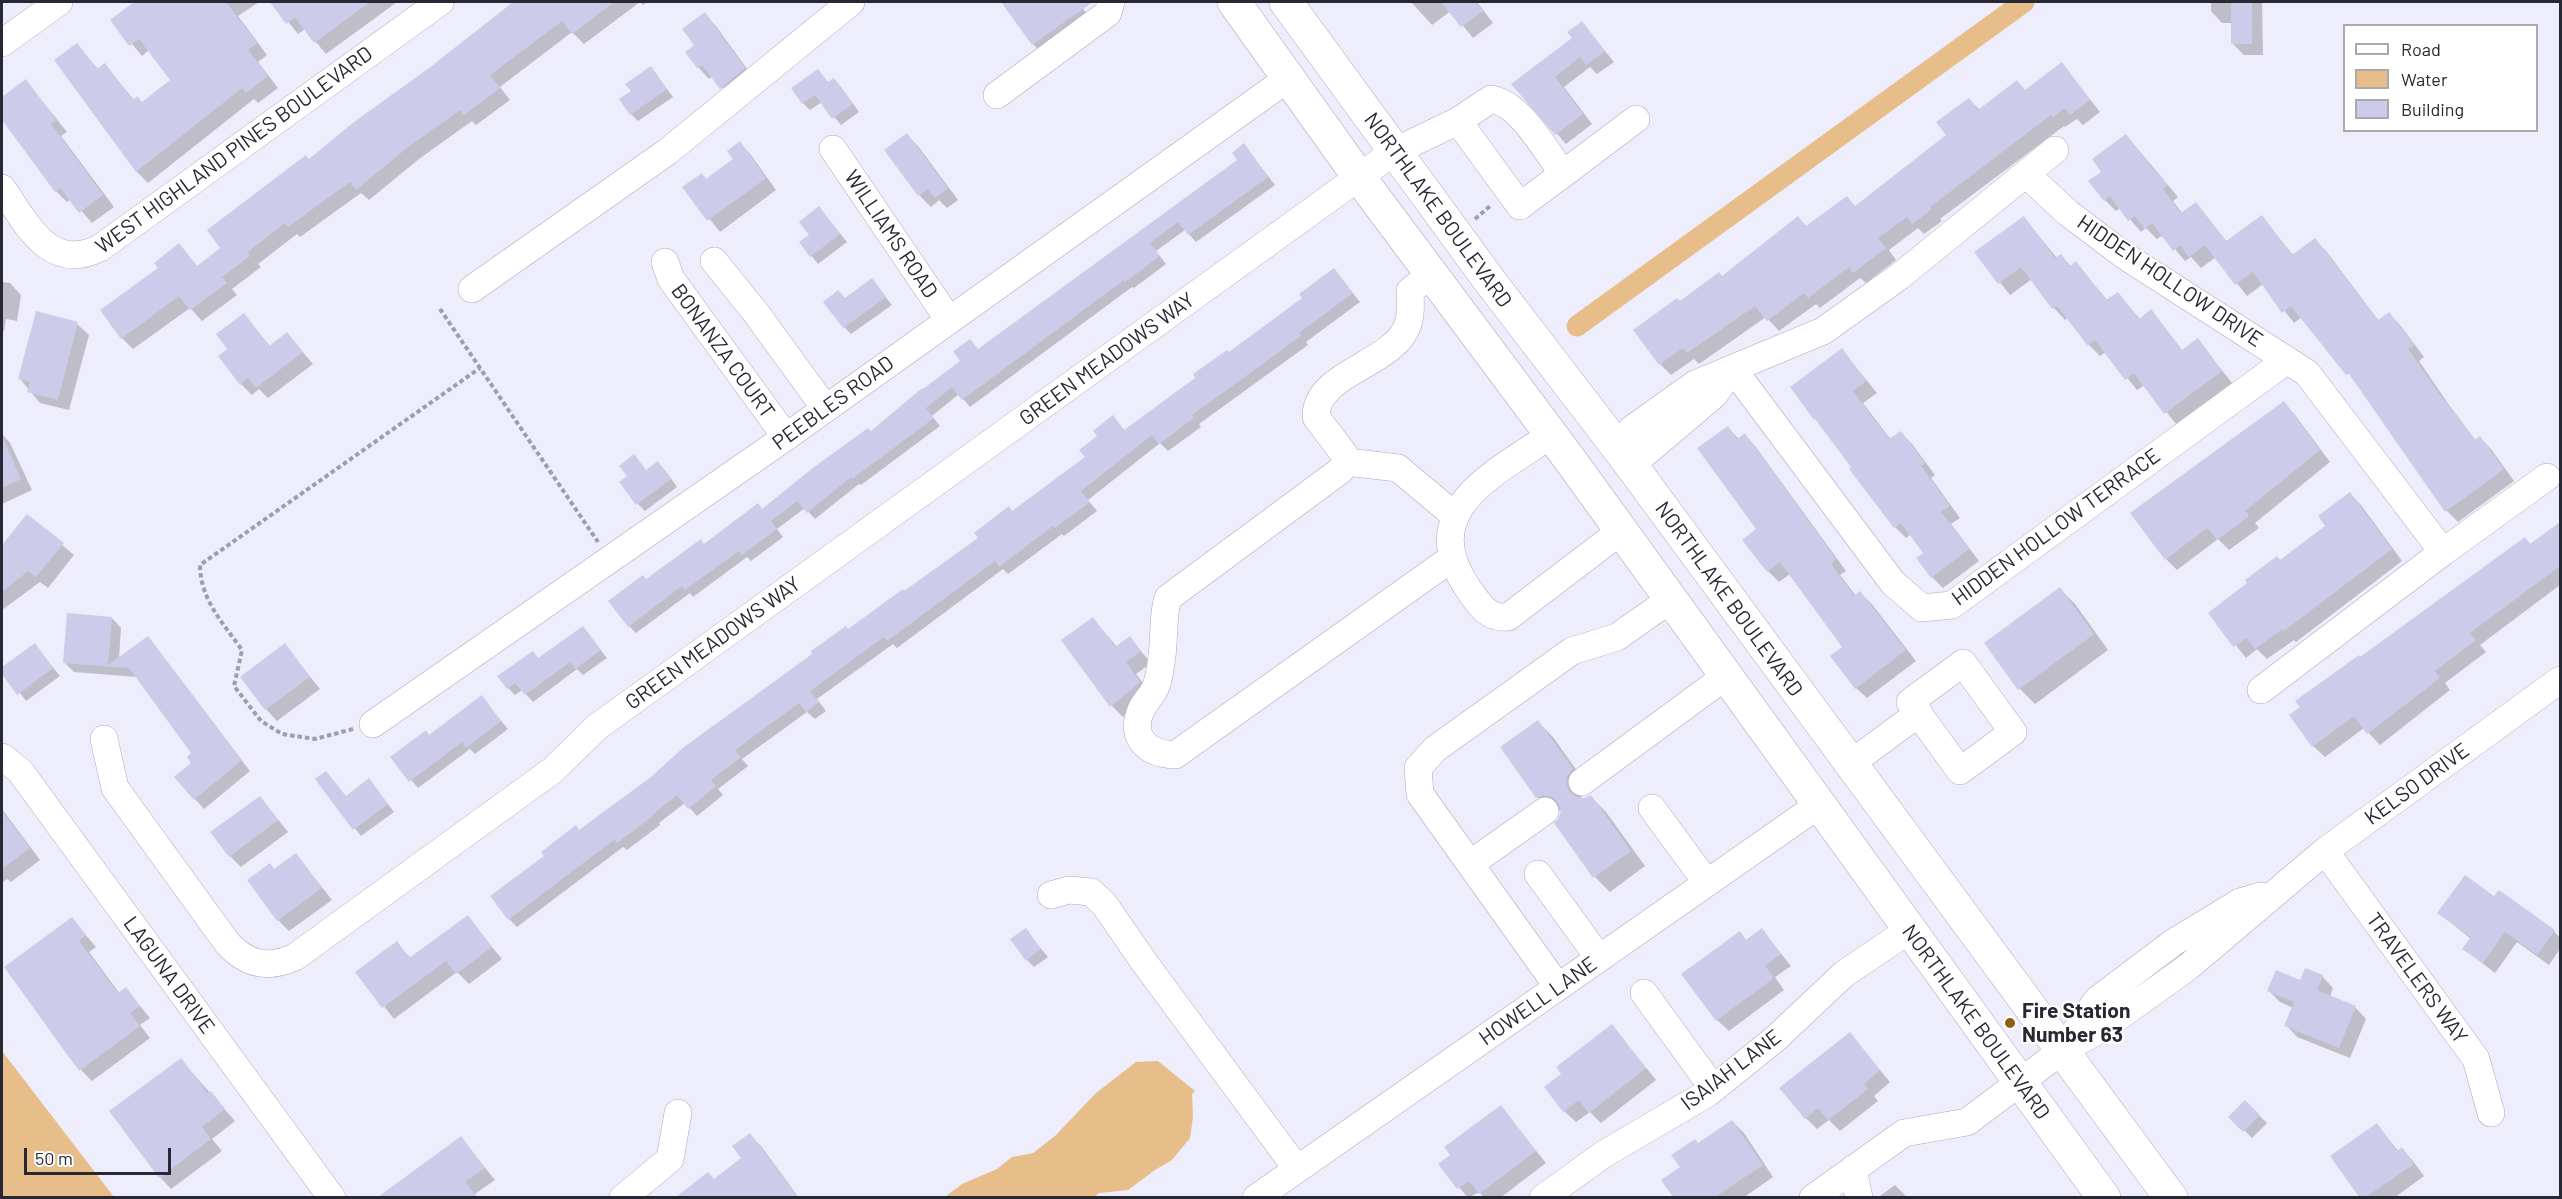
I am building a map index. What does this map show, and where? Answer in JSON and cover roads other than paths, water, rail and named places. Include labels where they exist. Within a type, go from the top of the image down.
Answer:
[{"type":"main road","name":"NORTHLAKE BOULEVARD","points":[[1234,2],[1290,77],[1359,177],[1820,804],[2018,1083],[2104,1197]]},
{"type":"main road","name":"NORTHLAKE BOULEVARD","points":[[1286,2],[1489,280],[1625,457],[2171,1197]]},
{"type":"main road","points":[[1559,446],[1595,461],[1625,457]]},
{"type":"main road","points":[[1673,602],[1701,618],[1740,662],[1799,740],[1832,761],[1850,764]]},
{"type":"street","points":[[2,44],[59,2]]},
{"type":"street","name":"WEST HIGHLAND PINES BOULEVARD","points":[[3,193],[37,238],[48,248],[60,254],[87,254],[100,248],[440,2]]},
{"type":"street","points":[[472,289],[667,152],[851,2]]},
{"type":"street","points":[[997,95],[1108,14],[1111,2]]},
{"type":"street","name":"PEEBLES ROAD","points":[[373,724],[786,437],[1290,77]]},
{"type":"street","name":"GREEN MEADOWS WAY","points":[[104,739],[115,788],[228,944],[238,955],[251,962],[266,965],[281,963],[295,957],[553,770],[597,727],[1395,151],[1458,121],[1491,99],[1500,100],[1517,113],[1563,174]]},
{"type":"street","points":[[1458,121],[1520,206],[1636,119]]},
{"type":"street","name":"WILLIAMS ROAD","points":[[833,149],[949,320]]},
{"type":"street","points":[[1625,457],[1632,429],[1695,384],[1823,331],[1900,276],[2055,150]]},
{"type":"street","name":"HIDDEN HOLLOW DRIVE","points":[[2026,174],[2068,213],[2125,256],[2307,373],[2443,552]]},
{"type":"street","points":[[714,261],[756,313],[825,408]]},
{"type":"street","name":"BONANZA COURT","points":[[665,262],[671,279],[786,437]]},
{"type":"street","points":[[1347,462],[1344,454],[1316,417],[1317,404],[1328,388],[1396,342],[1409,322],[1410,291],[1431,274]]},
{"type":"street","name":"HIDDEN HOLLOW TERRACE","points":[[1733,369],[1893,583],[1922,608],[1952,605],[2287,360]]},
{"type":"street","points":[[1559,446],[1490,478],[1464,500],[1454,515],[1449,536],[1452,558],[1466,585],[1490,615],[1509,617],[1621,531]]},
{"type":"street","points":[[1347,462],[1398,468],[1454,515]]},
{"type":"street","points":[[1347,462],[1335,476],[1168,598],[1164,609],[1164,651],[1156,688],[1142,708],[1136,725],[1140,738],[1147,747],[1158,754],[1175,755],[1452,558]]},
{"type":"street","points":[[2261,690],[2443,552],[2547,477]]},
{"type":"street","points":[[1558,987],[1420,794],[1418,768],[1435,749],[1572,651],[1617,637],[1673,602]]},
{"type":"street","points":[[1582,782],[1726,676]]},
{"type":"street","name":"KELSO DRIVE","points":[[1813,1197],[1905,1133],[1967,1122],[2064,1049],[2097,1000],[2174,942],[2240,902],[2277,892],[2325,851],[2560,680]]},
{"type":"street","points":[[1850,764],[1919,713]]},
{"type":"street","name":"LAGUNA DRIVE","points":[[2,757],[20,771],[332,1197]]},
{"type":"street","name":"HOWELL LANE","points":[[1256,1197],[1820,804]]},
{"type":"street","points":[[1652,808],[1707,883]]},
{"type":"street","points":[[1470,864],[1545,811]]},
{"type":"street","name":"TRAVELERS WAY","points":[[2325,851],[2476,1059],[2491,1113]]},
{"type":"street","points":[[1538,874],[1599,958]]},
{"type":"street","points":[[1052,895],[1069,890],[1090,892],[1104,904],[1144,962],[1297,1168]]},
{"type":"street","name":"ISAIAH LANE","points":[[1543,1197],[1604,1154],[1713,1088],[1775,1039],[1844,974],[1910,930]]},
{"type":"street","points":[[1644,993],[1713,1088]]},
{"type":"street","points":[[622,1197],[670,1159],[678,1113]]},
{"type":"street","points":[[1853,1169],[1859,1197]]},
{"type":"water","points":[[2,1051],[114,1197],[2,1197]]},
{"type":"water","points":[[1158,1061],[1195,1091],[1192,1094],[1193,1117],[1190,1138],[1172,1160],[1128,1190],[1099,1193],[1093,1198],[945,1197],[962,1184],[997,1169],[1012,1157],[1033,1153],[1055,1136],[1096,1093],[1136,1062]]},
{"type":"waterway","points":[[1577,326],[2024,2]]},
{"type":"place","name":"Fire Station Number 63","points":[[2010,1023]]}]
